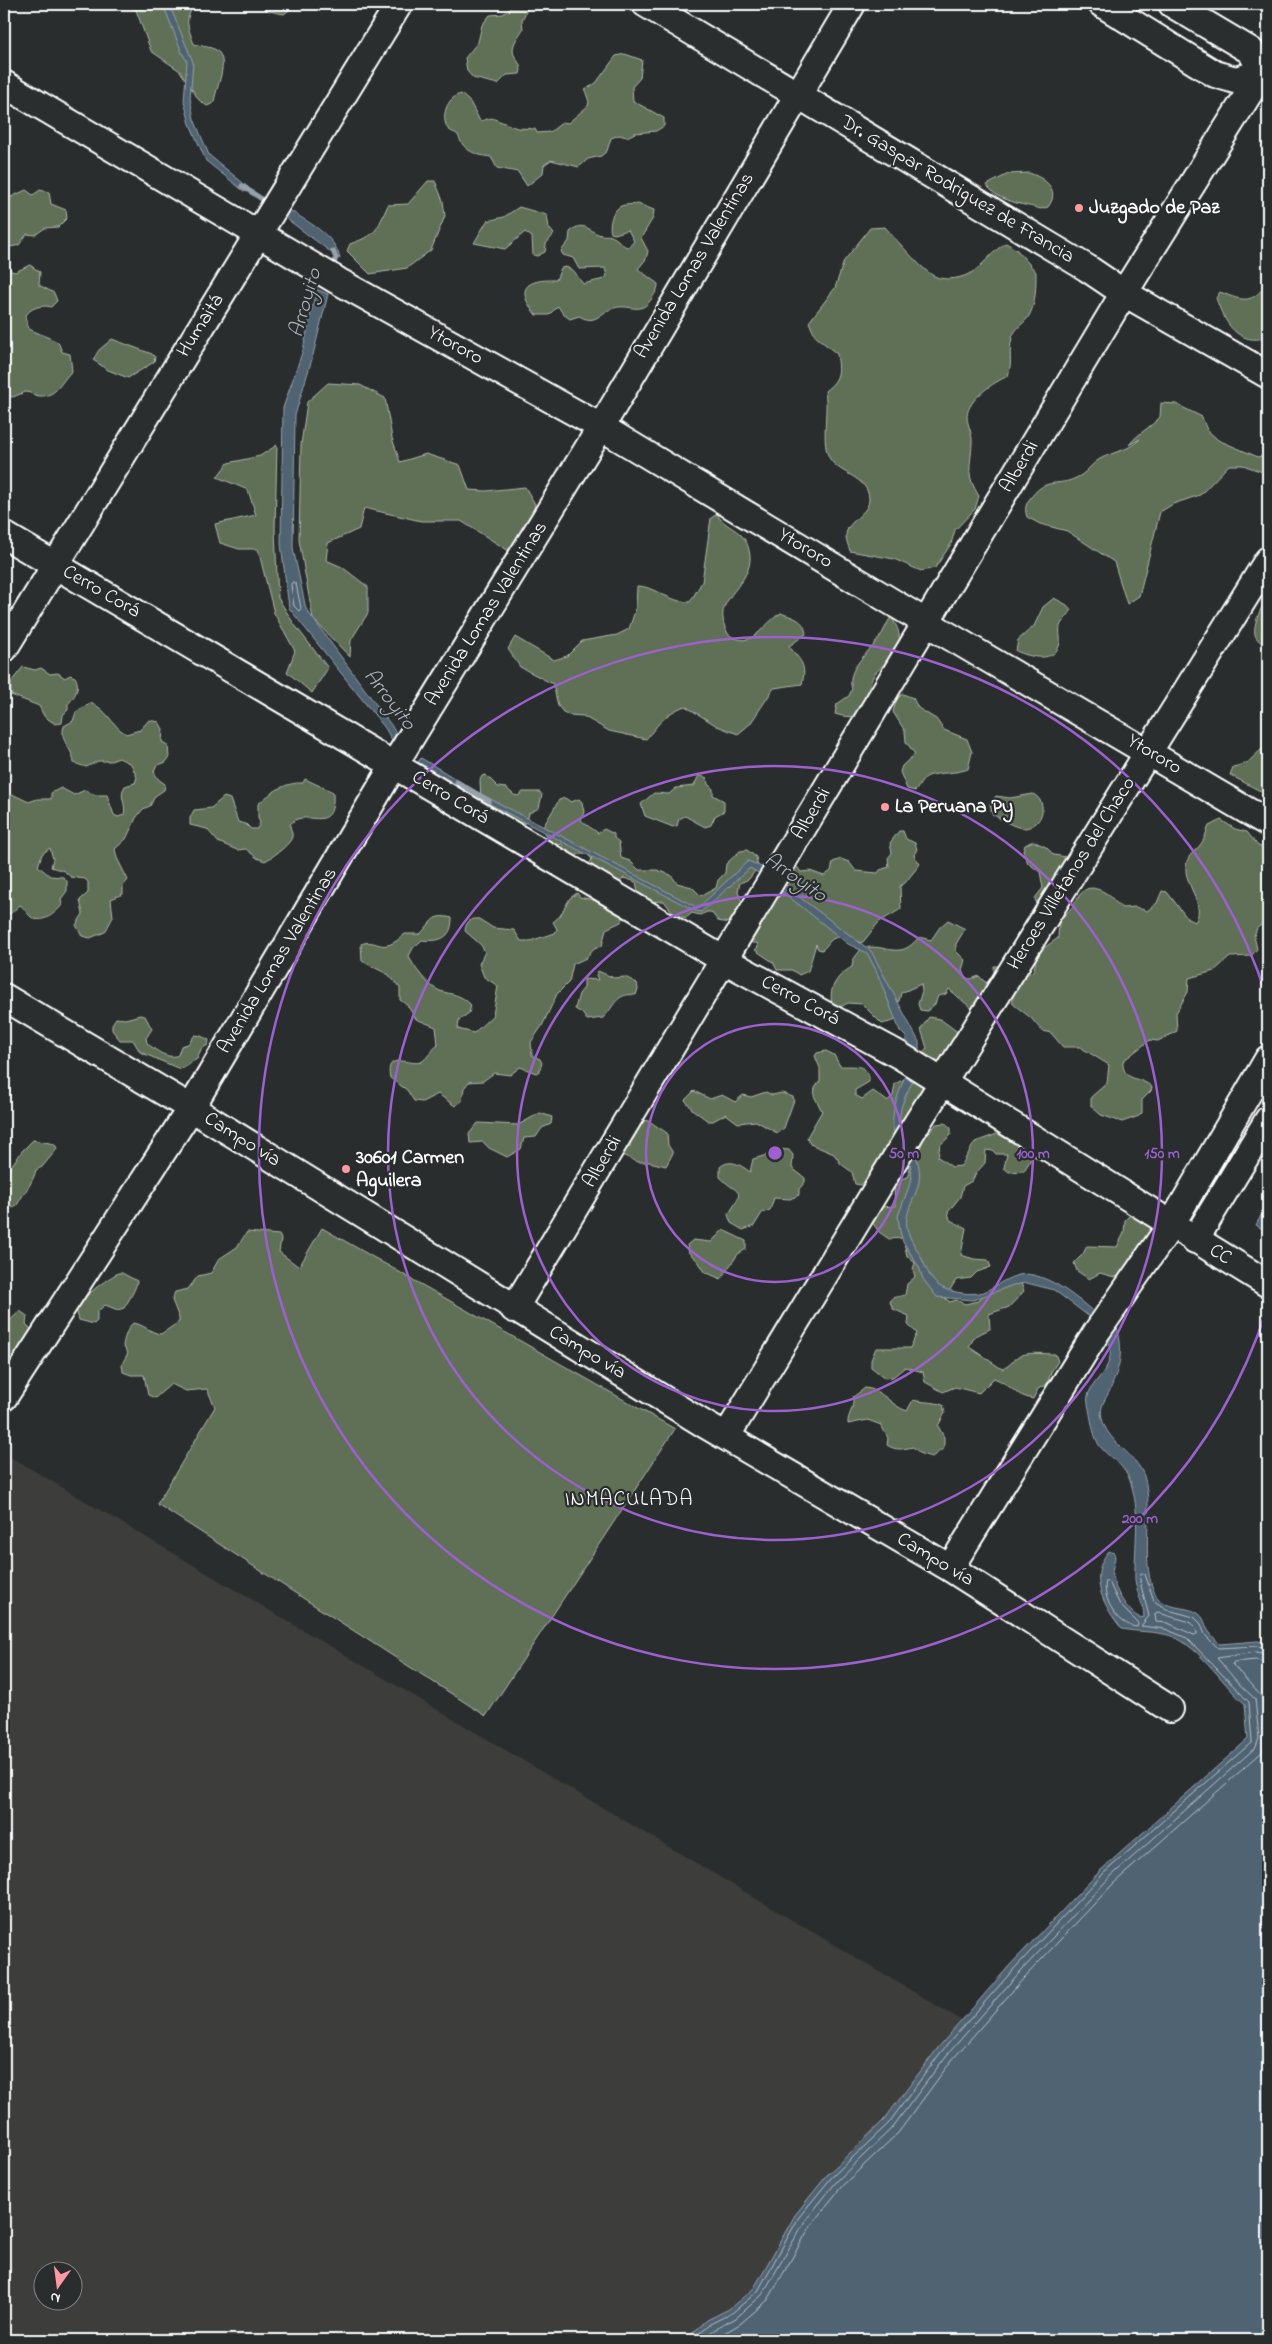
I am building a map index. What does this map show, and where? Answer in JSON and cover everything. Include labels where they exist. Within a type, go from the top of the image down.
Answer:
[{"type":"street","name":"Humaitá","points":[[4,649],[399,4]]},
{"type":"street","name":"Dr. Gaspar Rodriguez de Francia","points":[[646,4],[798,93],[1087,268],[1124,293],[1268,375]]},
{"type":"street","name":"Avenida Lomas Valentinas","points":[[4,1397],[191,1108],[401,753],[601,427],[852,4]]},
{"type":"street","points":[[1102,4],[1215,74],[1235,80],[1266,71],[1251,51],[1172,4]]},
{"type":"street","name":"Alberdi","points":[[514,1309],[1124,293],[1266,71]]},
{"type":"street","name":"Ytororo","points":[[4,84],[271,213],[332,277],[601,427],[927,623],[1149,751],[1268,823]]},
{"type":"street","name":"Cerro Corá","points":[[4,535],[54,565],[401,753],[724,960],[909,1061],[1171,1225]]},
{"type":"street","name":"Heroes Villetanos del Chaco","points":[[726,1437],[903,1146],[1268,560]]},
{"type":"street","name":"Campo vía","points":[[4,997],[191,1108],[514,1309],[726,1437],[950,1568],[1170,1709]]},
{"type":"street","points":[[950,1568],[1105,1321],[1171,1225],[1268,1059]]},
{"type":"street","points":[[1195,1240],[1268,1120]]},
{"type":"street","name":"CC","points":[[1171,1225],[1268,1284]]},
{"type":"shaded area","points":[[4,1453],[961,2020],[884,2120],[828,2174],[754,2288],[729,2309],[707,2320],[685,2340],[4,2340]]},
{"type":"green space","points":[[124,4],[198,4],[193,8],[188,17],[188,27],[194,44],[216,50],[222,61],[221,75],[214,103],[207,106],[199,100],[180,71],[151,51],[136,10]]},
{"type":"green space","points":[[257,4],[297,4],[284,14],[269,11]]},
{"type":"green space","points":[[529,5],[522,20],[523,29],[513,48],[515,57],[521,67],[520,74],[507,75],[498,84],[473,78],[467,71],[465,58],[478,42],[482,25],[490,15],[503,14],[513,6]]},
{"type":"green space","points":[[625,54],[642,60],[640,78],[632,87],[633,101],[664,118],[664,126],[656,131],[635,133],[627,137],[619,135],[611,138],[607,151],[601,156],[588,159],[579,167],[551,160],[544,165],[543,173],[527,186],[518,172],[497,168],[491,157],[469,150],[462,144],[458,135],[448,129],[445,119],[446,108],[452,99],[461,94],[470,102],[480,121],[492,118],[517,128],[535,129],[537,133],[550,132],[563,122],[568,123],[588,106],[589,102],[585,90],[596,83],[616,56]]},
{"type":"green space","points":[[1029,173],[1041,178],[1052,190],[1052,201],[1048,207],[1041,209],[1011,202],[991,191],[987,185],[1008,174]]},
{"type":"green space","points":[[428,181],[435,181],[443,201],[445,216],[431,250],[407,268],[370,274],[347,251],[350,244],[366,237],[375,230],[388,205],[408,204]]},
{"type":"green space","points":[[26,190],[33,195],[40,190],[49,192],[51,204],[66,210],[67,218],[58,227],[45,228],[35,235],[27,234],[19,245],[11,247],[5,241],[8,233],[4,223],[4,193],[11,197]]},
{"type":"green space","points":[[638,204],[654,210],[653,218],[641,238],[648,251],[646,259],[638,269],[658,284],[648,304],[639,308],[614,308],[590,320],[579,316],[570,319],[563,314],[558,306],[549,315],[536,315],[526,298],[525,292],[526,287],[531,284],[537,281],[556,280],[561,268],[566,267],[574,271],[583,284],[604,279],[607,276],[605,268],[579,269],[573,258],[563,255],[561,251],[569,241],[570,232],[579,226],[587,228],[598,234],[612,236],[629,247],[634,241],[628,230],[615,234],[611,233],[611,220],[617,209],[621,206]]},
{"type":"green space","points":[[519,207],[547,215],[549,228],[554,234],[546,244],[545,252],[537,256],[533,255],[532,237],[525,232],[505,249],[474,243],[487,221],[504,217]]},
{"type":"green space","points":[[885,227],[923,268],[939,278],[955,278],[970,273],[1006,243],[1017,250],[1036,272],[1032,309],[1028,317],[1013,334],[1008,376],[996,382],[977,397],[968,410],[967,419],[972,440],[970,476],[979,496],[975,509],[955,530],[951,544],[935,568],[921,571],[894,559],[850,551],[846,538],[847,530],[866,509],[869,498],[863,485],[834,464],[827,452],[825,391],[834,383],[838,375],[838,361],[837,354],[815,336],[809,322],[835,288],[844,261],[870,228]]},
{"type":"green space","points":[[4,261],[11,271],[15,272],[30,265],[40,272],[39,285],[54,293],[57,301],[51,307],[44,306],[33,309],[25,317],[29,329],[56,341],[62,352],[70,354],[72,371],[55,391],[46,396],[25,392],[13,397],[4,395]]},
{"type":"green space","points":[[1268,282],[1268,337],[1248,339],[1240,335],[1228,324],[1216,298],[1220,292],[1236,298],[1247,299],[1257,294]]},
{"type":"green space","points":[[112,339],[152,354],[155,357],[154,362],[128,378],[108,370],[93,360],[99,350]]},
{"type":"green space","points":[[328,383],[360,385],[385,398],[392,438],[400,462],[426,454],[460,465],[469,490],[486,491],[525,487],[535,504],[531,525],[509,551],[461,521],[421,521],[364,508],[359,529],[328,543],[326,560],[342,567],[368,587],[368,613],[351,640],[350,657],[313,619],[299,540],[301,445],[307,402]]},
{"type":"green space","points":[[1161,403],[1176,404],[1202,417],[1207,430],[1218,440],[1258,457],[1268,454],[1268,474],[1243,465],[1229,465],[1200,495],[1173,504],[1160,512],[1139,596],[1127,604],[1114,562],[1067,531],[1040,524],[1027,517],[1026,508],[1030,499],[1043,486],[1070,481],[1083,474],[1100,459],[1136,443],[1140,439],[1129,445],[1160,417]]},
{"type":"green space","points":[[277,445],[275,531],[278,598],[294,624],[328,668],[312,693],[287,672],[295,651],[274,613],[258,549],[239,549],[220,543],[215,524],[256,515],[248,490],[217,477],[228,463],[260,456]]},
{"type":"green space","points":[[717,514],[720,519],[743,537],[749,550],[750,561],[748,570],[726,602],[723,610],[723,619],[728,634],[736,639],[744,640],[751,638],[781,613],[801,622],[806,634],[789,646],[802,664],[804,672],[802,684],[774,688],[750,724],[738,734],[717,726],[685,706],[667,716],[646,739],[609,731],[583,716],[569,715],[563,712],[558,706],[553,684],[520,667],[508,649],[515,637],[554,660],[567,656],[582,641],[617,635],[629,629],[636,608],[637,586],[649,588],[675,600],[690,602],[702,582],[711,518]]},
{"type":"green space","points":[[1054,598],[1067,605],[1071,611],[1060,626],[1060,643],[1057,650],[1053,654],[1041,657],[1016,651],[1018,640],[1034,626],[1043,607]]},
{"type":"green space","points":[[1268,600],[1268,648],[1257,638],[1255,628],[1260,612]]},
{"type":"green space","points":[[891,617],[897,626],[899,636],[897,651],[874,675],[861,712],[855,716],[847,717],[835,714],[837,704],[849,696],[855,668],[881,636]]},
{"type":"green space","points":[[23,667],[35,670],[41,668],[50,674],[58,673],[65,678],[70,675],[75,677],[77,681],[76,691],[68,704],[68,710],[63,715],[62,723],[55,724],[44,716],[39,706],[11,695],[11,682]]},
{"type":"green space","points":[[903,694],[913,698],[918,708],[936,719],[944,730],[967,739],[972,752],[968,769],[928,776],[915,791],[907,789],[900,772],[902,766],[915,754],[906,742],[905,731],[893,712],[897,698]]},
{"type":"green space","points":[[90,703],[101,709],[126,734],[140,730],[149,720],[159,722],[163,729],[162,742],[168,745],[169,758],[166,762],[156,766],[154,772],[158,779],[165,784],[164,790],[155,796],[150,806],[143,809],[136,818],[126,839],[115,849],[117,858],[128,880],[123,886],[123,894],[111,899],[113,917],[105,932],[90,938],[82,936],[76,925],[83,914],[80,900],[88,893],[88,882],[85,879],[71,877],[64,871],[51,867],[53,859],[50,848],[42,854],[38,866],[50,876],[63,877],[67,881],[67,891],[61,899],[62,905],[48,917],[39,920],[31,917],[20,905],[10,914],[4,910],[4,838],[10,833],[7,819],[4,817],[4,797],[14,795],[29,802],[37,799],[51,799],[51,793],[61,788],[74,795],[85,790],[95,795],[107,795],[114,815],[118,817],[124,815],[123,790],[125,786],[135,783],[137,777],[131,764],[119,758],[111,761],[98,761],[86,767],[74,763],[63,736],[64,726],[73,721],[76,712]]},
{"type":"green space","points":[[1268,709],[1268,795],[1230,775],[1233,767],[1247,763],[1263,748],[1263,717]]},
{"type":"green space","points":[[486,775],[498,787],[506,788],[514,795],[518,796],[523,792],[540,792],[542,795],[539,808],[529,813],[527,822],[520,825],[481,801],[480,780],[482,776]]},
{"type":"green space","points":[[699,775],[707,778],[708,784],[713,789],[713,795],[724,801],[724,811],[715,816],[711,825],[705,827],[685,816],[679,819],[677,826],[673,827],[645,816],[641,804],[654,793],[669,794],[676,788],[694,786]]},
{"type":"green space","points":[[305,779],[333,792],[333,806],[329,814],[324,818],[296,820],[290,825],[292,836],[288,844],[265,861],[257,858],[246,849],[237,850],[218,842],[207,829],[190,825],[190,818],[194,810],[211,808],[224,797],[230,799],[238,822],[246,824],[251,829],[257,829],[260,823],[258,804],[279,789],[290,784],[303,783]]},
{"type":"green space","points":[[1033,794],[1041,802],[1042,813],[1036,823],[1031,826],[1025,828],[1016,827],[992,814],[990,804],[996,796],[1010,798]]},
{"type":"green space","points":[[565,798],[571,802],[579,799],[582,802],[584,812],[581,820],[587,825],[598,833],[604,829],[614,834],[614,838],[619,842],[621,858],[630,861],[639,870],[657,870],[671,875],[677,883],[692,887],[701,896],[716,888],[718,880],[725,873],[726,864],[740,851],[747,850],[756,857],[758,867],[749,879],[740,883],[738,891],[743,905],[734,914],[729,923],[718,921],[711,912],[700,915],[692,913],[686,918],[674,914],[664,901],[647,902],[639,897],[636,882],[624,878],[618,884],[588,866],[592,859],[587,854],[579,854],[575,857],[567,856],[562,844],[557,845],[549,841],[543,827],[559,800]]},
{"type":"green space","points":[[1221,820],[1235,829],[1247,832],[1258,846],[1268,849],[1268,899],[1265,903],[1268,909],[1268,920],[1257,928],[1254,936],[1257,949],[1251,956],[1230,957],[1214,971],[1189,978],[1188,992],[1176,1013],[1177,1031],[1158,1041],[1150,1040],[1123,1061],[1123,1068],[1129,1076],[1152,1087],[1151,1091],[1142,1100],[1142,1113],[1139,1116],[1122,1122],[1101,1115],[1091,1106],[1091,1097],[1107,1083],[1109,1065],[1080,1047],[1063,1047],[1051,1033],[1042,1031],[1031,1018],[1013,1004],[1015,988],[1025,976],[1034,970],[1037,953],[1058,938],[1059,921],[1084,890],[1098,889],[1107,893],[1122,908],[1135,907],[1147,911],[1157,903],[1162,891],[1167,892],[1187,918],[1195,922],[1198,910],[1187,876],[1187,861],[1202,842],[1209,826]]},
{"type":"green space","points":[[899,831],[903,831],[906,839],[915,843],[917,849],[914,855],[920,864],[905,883],[900,886],[901,909],[879,922],[863,942],[855,942],[839,937],[831,940],[822,950],[818,949],[816,944],[808,971],[799,975],[792,970],[777,970],[773,962],[755,950],[758,947],[757,943],[752,943],[749,935],[794,863],[801,872],[810,871],[824,876],[831,871],[833,862],[841,859],[849,862],[856,871],[878,873],[880,870],[889,867],[888,858],[892,853],[890,843]]},
{"type":"green space","points":[[1033,841],[1046,847],[1054,855],[1066,857],[1041,903],[1036,902],[1035,898],[1043,888],[1040,872],[1028,863],[1023,851],[1025,845]]},
{"type":"green space","points":[[577,893],[580,897],[607,903],[625,915],[621,922],[606,929],[602,946],[594,948],[586,958],[573,964],[569,982],[557,994],[542,1026],[531,1042],[532,1055],[540,1059],[542,1063],[539,1072],[536,1073],[520,1067],[510,1075],[494,1073],[483,1081],[469,1082],[464,1088],[462,1101],[455,1106],[438,1094],[422,1102],[414,1101],[407,1090],[390,1078],[389,1069],[391,1064],[395,1062],[417,1063],[425,1059],[438,1045],[436,1027],[416,1019],[407,1005],[400,1000],[400,988],[389,975],[362,961],[361,944],[390,944],[405,934],[420,934],[436,918],[452,918],[450,931],[447,935],[434,940],[422,940],[413,948],[409,956],[426,981],[436,989],[460,997],[471,1005],[469,1013],[459,1020],[458,1029],[474,1033],[493,1015],[498,986],[484,977],[479,964],[485,952],[481,945],[465,931],[467,923],[473,919],[479,919],[493,928],[514,930],[521,941],[530,941],[555,933],[557,929],[553,922],[560,916],[570,898]]},
{"type":"green space","points":[[948,920],[965,929],[956,944],[956,951],[965,960],[962,970],[965,978],[971,979],[979,976],[985,982],[989,982],[994,979],[994,966],[1002,966],[980,1011],[971,1008],[949,989],[946,994],[938,996],[935,1004],[927,1011],[920,1010],[918,1004],[922,991],[921,984],[901,993],[899,1001],[894,1005],[897,1020],[882,1024],[862,1004],[848,1003],[840,1007],[832,1003],[833,986],[843,973],[852,967],[853,960],[862,948],[905,949],[919,937],[931,940],[940,927]]},
{"type":"green space","points":[[598,971],[614,978],[625,977],[637,983],[638,989],[636,995],[624,996],[616,1001],[603,1018],[587,1020],[582,1013],[575,1009],[579,994],[584,988],[584,979],[598,980],[596,975]]},
{"type":"green space","points":[[140,1015],[145,1016],[152,1029],[146,1038],[147,1043],[162,1054],[178,1055],[181,1046],[188,1044],[195,1035],[209,1040],[208,1045],[201,1049],[197,1059],[180,1069],[140,1052],[133,1040],[120,1040],[112,1030],[112,1024],[116,1018],[125,1019]]},
{"type":"green space","points":[[929,1017],[940,1019],[959,1033],[945,1072],[920,1055],[927,1048],[921,1029]]},
{"type":"green space","points":[[826,1051],[834,1055],[840,1066],[855,1066],[866,1071],[869,1082],[855,1090],[855,1095],[862,1099],[873,1091],[887,1101],[893,1096],[895,1084],[906,1078],[920,1081],[924,1088],[867,1186],[855,1184],[852,1172],[841,1164],[834,1154],[810,1144],[807,1137],[822,1111],[814,1096],[815,1088],[820,1081],[820,1068],[815,1056],[817,1053]]},
{"type":"green space","points":[[694,1091],[710,1099],[722,1095],[735,1102],[743,1095],[751,1097],[766,1092],[772,1095],[782,1093],[793,1097],[794,1100],[784,1128],[777,1133],[756,1121],[738,1123],[726,1114],[713,1121],[708,1121],[693,1110],[685,1100]]},
{"type":"green space","points":[[540,1113],[552,1117],[551,1124],[542,1128],[536,1137],[524,1138],[521,1149],[507,1157],[489,1148],[483,1142],[470,1143],[469,1134],[478,1123],[518,1125]]},
{"type":"green space","points":[[641,1120],[649,1121],[667,1133],[668,1145],[673,1153],[666,1166],[649,1162],[638,1162],[622,1155],[624,1150],[630,1147],[630,1140]]},
{"type":"green space","points":[[945,1123],[951,1128],[951,1135],[940,1145],[938,1157],[952,1167],[961,1166],[975,1142],[1000,1133],[1035,1152],[1024,1171],[1009,1172],[1004,1168],[1007,1154],[996,1154],[993,1151],[986,1150],[985,1163],[972,1181],[963,1186],[960,1197],[948,1212],[950,1220],[966,1228],[961,1255],[974,1259],[988,1260],[991,1267],[977,1272],[971,1278],[956,1280],[945,1298],[950,1302],[956,1300],[965,1304],[978,1301],[983,1295],[1001,1285],[1021,1283],[1024,1291],[1009,1307],[989,1314],[990,1329],[975,1336],[969,1347],[1002,1369],[1021,1355],[1031,1353],[1055,1354],[1058,1361],[1051,1372],[1047,1384],[1038,1389],[1033,1399],[1017,1393],[994,1378],[979,1393],[955,1387],[943,1392],[925,1382],[923,1372],[905,1367],[893,1377],[885,1378],[871,1367],[871,1360],[876,1348],[910,1348],[917,1333],[908,1325],[909,1316],[893,1309],[890,1302],[892,1298],[905,1295],[907,1284],[915,1277],[913,1269],[915,1263],[907,1256],[903,1238],[889,1239],[879,1232],[872,1222],[880,1207],[895,1206],[894,1183],[908,1177],[910,1172],[907,1161],[919,1152],[925,1133],[931,1131],[936,1124]]},
{"type":"green space","points":[[33,1140],[55,1144],[57,1149],[42,1167],[36,1170],[35,1175],[17,1205],[4,1212],[4,1168],[9,1169]]},
{"type":"green space","points":[[779,1149],[789,1150],[793,1155],[792,1168],[805,1178],[805,1182],[799,1189],[799,1195],[790,1199],[774,1198],[770,1210],[762,1213],[754,1226],[743,1230],[731,1223],[728,1215],[739,1195],[720,1177],[720,1167],[724,1164],[732,1163],[750,1172],[753,1159],[767,1155],[773,1156]]},
{"type":"green space","points":[[1134,1211],[1157,1221],[1122,1276],[1114,1277],[1100,1273],[1089,1279],[1077,1271],[1074,1263],[1083,1254],[1087,1246],[1117,1247],[1124,1233],[1125,1220]]},
{"type":"green space","points":[[322,1228],[675,1429],[486,1716],[157,1504],[215,1407],[207,1389],[186,1391],[171,1384],[155,1398],[148,1395],[144,1375],[131,1375],[123,1372],[122,1364],[128,1353],[123,1346],[129,1327],[133,1323],[161,1334],[179,1322],[172,1300],[175,1292],[188,1289],[198,1276],[211,1273],[219,1259],[237,1247],[247,1232],[279,1235],[281,1239],[279,1252],[299,1267]]},
{"type":"green space","points":[[723,1230],[746,1241],[746,1249],[738,1254],[721,1279],[705,1272],[698,1261],[689,1253],[687,1245],[693,1240],[711,1242]]},
{"type":"green space","points":[[118,1273],[122,1273],[137,1281],[134,1291],[124,1308],[118,1310],[105,1305],[97,1312],[97,1321],[94,1324],[79,1320],[76,1309],[84,1299]]},
{"type":"green space","points":[[20,1311],[27,1316],[26,1324],[32,1330],[16,1360],[12,1360],[4,1353],[4,1326]]},
{"type":"green space","points":[[865,1388],[882,1394],[901,1409],[907,1411],[913,1400],[943,1405],[945,1413],[938,1426],[944,1437],[944,1448],[932,1457],[921,1454],[913,1447],[893,1448],[887,1445],[888,1438],[881,1425],[868,1420],[848,1424],[853,1397]]},
{"type":"water","points":[[163,4],[169,4],[193,62],[190,98],[194,119],[209,155],[249,188],[245,192],[206,161],[190,124],[184,101],[187,61],[182,53]]},
{"type":"water","points":[[288,209],[327,236],[337,250],[340,259],[283,216]]},
{"type":"water","points":[[316,289],[328,294],[312,359],[295,415],[293,548],[306,609],[391,725],[397,735],[393,742],[385,728],[289,608],[281,544],[283,408],[303,350]]},
{"type":"water","points":[[421,758],[464,784],[461,788],[418,762]]},
{"type":"water","points":[[485,796],[698,908],[748,861],[764,868],[760,874],[750,868],[701,912],[696,911],[484,801]]},
{"type":"water","points":[[783,882],[794,893],[871,951],[919,1042],[919,1051],[906,1044],[906,1037],[900,1031],[876,970],[867,953],[848,944],[778,888]]},
{"type":"water","points":[[907,1070],[915,1075],[901,1109],[896,1141],[893,1113]]},
{"type":"water","points":[[914,1148],[919,1177],[908,1213],[908,1232],[932,1279],[940,1287],[964,1293],[984,1292],[1014,1277],[1026,1274],[1033,1275],[1058,1285],[1074,1296],[1095,1313],[1091,1318],[1054,1290],[1027,1283],[1013,1285],[973,1300],[937,1297],[923,1279],[919,1267],[903,1242],[900,1231],[898,1216],[912,1178],[909,1155]]},
{"type":"water","points":[[1266,1206],[1268,1208],[1268,1225],[1265,1231],[1256,1225]]},
{"type":"water","points":[[1117,1327],[1120,1359],[1110,1390],[1102,1406],[1101,1414],[1105,1427],[1115,1441],[1135,1461],[1144,1476],[1148,1505],[1147,1555],[1151,1585],[1160,1601],[1199,1614],[1212,1636],[1220,1644],[1258,1641],[1268,1643],[1268,2340],[685,2340],[707,2320],[729,2309],[754,2288],[795,2215],[828,2174],[884,2120],[937,2049],[1009,1966],[1101,1870],[1248,1739],[1245,1704],[1197,1653],[1176,1638],[1164,1634],[1122,1629],[1109,1611],[1100,1591],[1099,1571],[1109,1551],[1114,1553],[1115,1556],[1112,1576],[1119,1594],[1126,1606],[1135,1615],[1140,1618],[1144,1617],[1135,1580],[1136,1516],[1133,1491],[1127,1473],[1099,1445],[1093,1430],[1088,1404],[1088,1396],[1091,1389],[1106,1368],[1109,1360],[1108,1339]]},
{"type":"waterway","name":"Arroyito","points":[[242,186],[268,203]]},
{"type":"waterway","name":"Arroyito","points":[[332,268],[336,258],[333,251]]},
{"type":"waterway","name":"Arroyito","points":[[457,782],[489,801]]},
{"type":"place","name":"Juzgado de Paz","points":[[1079,208]]},
{"type":"place","name":"La Peruana Py","points":[[885,807]]},
{"type":"place","name":"30601 Carmen Aguilera","points":[[346,1169]]},
{"type":"district","name":"INMACULADA","points":[[629,1500]]}]
